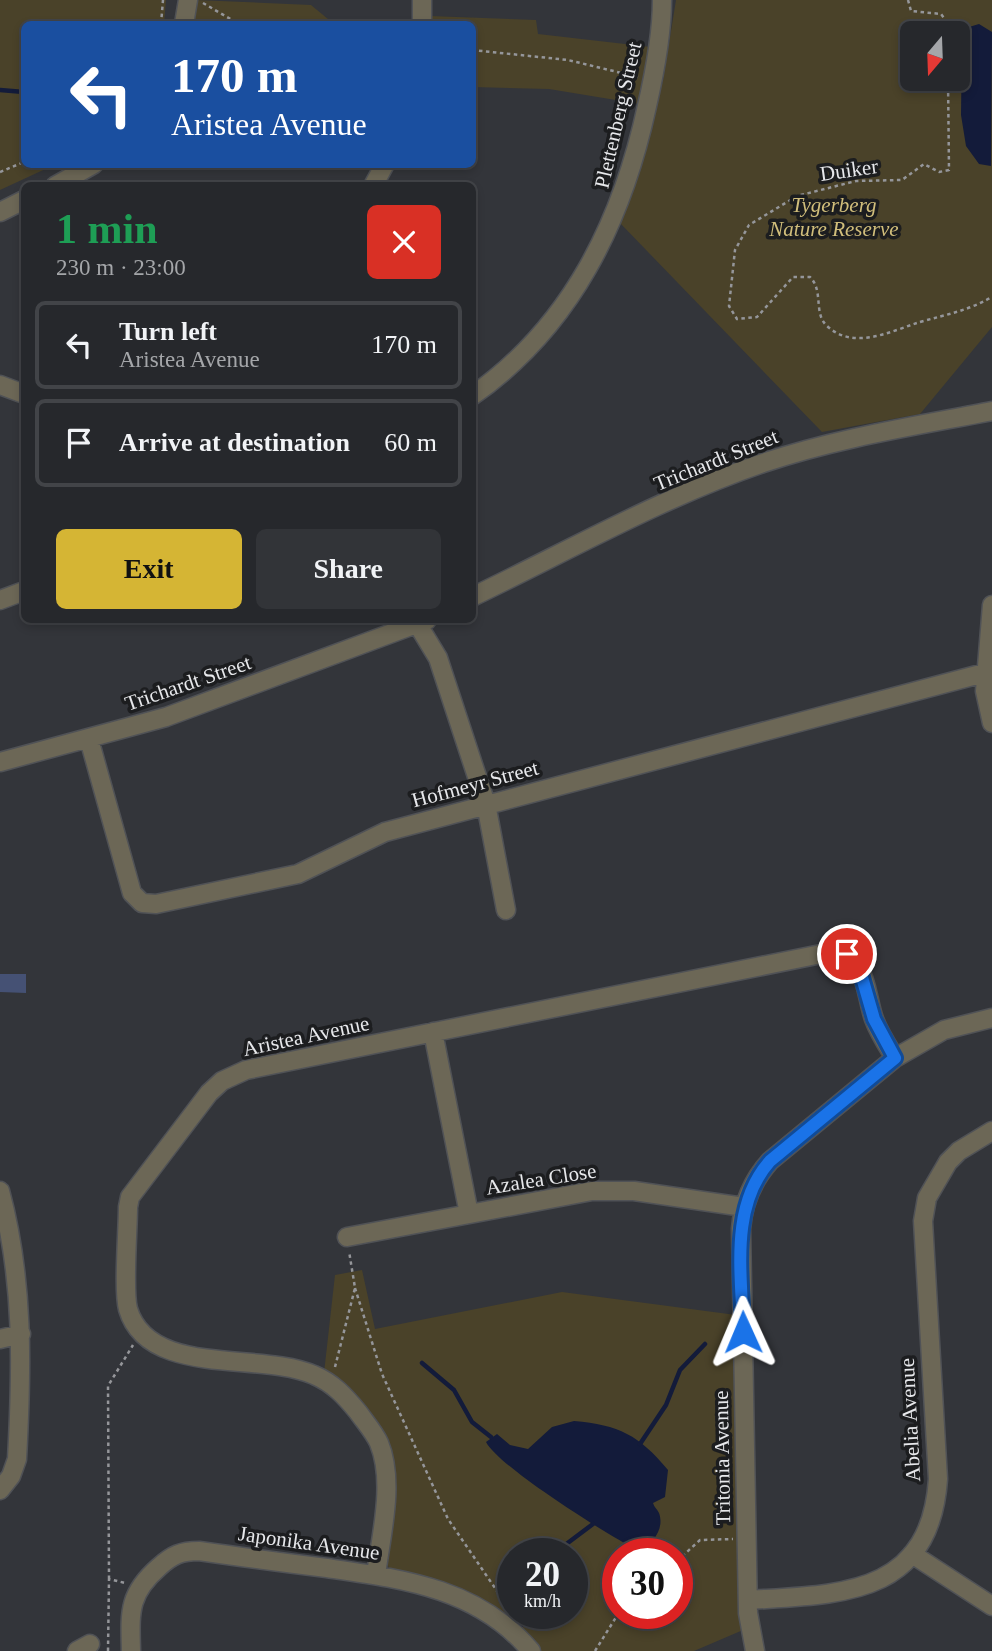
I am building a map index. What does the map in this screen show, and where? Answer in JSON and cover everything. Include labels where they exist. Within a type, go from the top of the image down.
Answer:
[{"type":"street","points":[[184,21],[188,0]]},
{"type":"street","points":[[422,0],[422,21]]},
{"type":"street","name":"Plettenberg Street","points":[[476,393],[500,374],[541,334],[569,297],[600,248],[633,168],[653,80],[662,0]]},
{"type":"street","points":[[62,182],[87,168]]},
{"type":"street","points":[[0,212],[21,202]]},
{"type":"street","points":[[0,385],[21,393]]},
{"type":"street","name":"Trichardt Street","points":[[476,595],[690,492],[761,463],[817,446],[992,411]]},
{"type":"street","points":[[0,600],[21,592]]},
{"type":"street","points":[[992,605],[989,672],[985,691],[992,723]]},
{"type":"street","name":"Trichardt Street","points":[[0,762],[166,717],[415,623]]},
{"type":"street","points":[[421,623],[438,658],[486,804],[506,910]]},
{"type":"street","name":"Hofmeyr Street","points":[[89,739],[132,893],[142,903],[156,904],[298,874],[385,832],[989,672]]},
{"type":"street","name":"Aristea Avenue","points":[[140,1330],[128,1308],[130,1196],[209,1093],[222,1080],[246,1070],[836,952],[852,957],[859,967],[874,1019],[895,1058]]},
{"type":"street","name":"Tritonia Avenue","points":[[755,1651],[748,1600],[746,1538],[741,1229],[744,1207],[756,1179],[770,1161],[895,1058],[944,1030],[992,1018]]},
{"type":"street","points":[[433,1032],[469,1214]]},
{"type":"street","name":"Abelia Avenue","points":[[748,1600],[852,1591],[889,1574],[912,1554],[930,1520],[938,1479],[923,1243],[927,1198],[948,1162],[959,1151],[992,1131]]},
{"type":"street","points":[[0,1191],[15,1255],[21,1334],[17,1459],[11,1476],[0,1490]]},
{"type":"street","name":"Azalea Close","points":[[347,1237],[592,1191],[634,1191],[744,1207]]},
{"type":"street","points":[[140,1330],[159,1347],[178,1354],[274,1365],[311,1373],[330,1383],[346,1397],[379,1443],[385,1473],[376,1575]]},
{"type":"street","points":[[0,1339],[21,1334]]},
{"type":"street","name":"Japonika Avenue","points":[[138,1587],[177,1553],[190,1551],[376,1575],[432,1586],[467,1600],[505,1625],[531,1651]]},
{"type":"street","points":[[912,1554],[992,1606]]},
{"type":"street","points":[[131,1651],[131,1612],[138,1587]]},
{"type":"path","points":[[161,21],[163,0]]},
{"type":"path","points":[[197,0],[234,21]]},
{"type":"path","points":[[908,0],[911,11],[941,14],[946,21]]},
{"type":"path","points":[[476,50],[568,60],[653,80]]},
{"type":"path","name":"Duiker","points":[[948,91],[949,170],[939,172],[924,164],[902,180],[856,181],[826,187],[797,197],[749,225],[735,250],[729,306],[737,319],[757,317],[793,277],[810,277],[819,290],[820,312],[828,327],[848,338],[867,338],[963,312],[992,297]]},
{"type":"path","points":[[0,172],[21,163]]},
{"type":"path","points":[[347,1237],[355,1288],[382,1374],[448,1519],[497,1591]]},
{"type":"path","points":[[330,1383],[355,1288]]},
{"type":"path","points":[[108,1651],[108,1386],[140,1330]]},
{"type":"path","points":[[693,1546],[700,1540],[746,1538]]},
{"type":"path","points":[[109,1579],[138,1587]]},
{"type":"path","points":[[595,1651],[609,1629]]},
{"type":"green space","points":[[0,0],[166,0],[164,21],[21,21],[21,168],[48,168],[0,190]]},
{"type":"green space","points":[[196,0],[311,5],[330,21],[192,21]]},
{"type":"green space","name":"Tygerberg Nature Reserve","points":[[676,0],[992,0],[992,327],[920,414],[822,432],[620,223],[663,81]]},
{"type":"green space","points":[[430,16],[536,20],[538,34],[651,47],[640,104],[549,89],[476,87],[476,21],[430,21]]},
{"type":"green space","points":[[362,1270],[375,1329],[562,1292],[736,1315],[743,1630],[694,1651],[539,1651],[499,1629],[588,1629],[588,1538],[497,1538],[497,1628],[389,1568],[385,1559],[378,1424],[360,1400],[324,1373],[335,1275]]},
{"type":"water","points":[[979,24],[992,32],[991,166],[979,164],[966,146],[961,115],[961,91],[970,91],[970,27]]},
{"type":"water","points":[[574,1421],[604,1425],[637,1440],[657,1458],[668,1470],[665,1497],[653,1503],[660,1519],[655,1538],[616,1538],[532,1484],[486,1442],[497,1434],[510,1445],[528,1449],[552,1427]]},
{"type":"building","points":[[0,974],[26,974],[26,993],[0,992]]},
{"type":"waterway","points":[[0,90],[21,92]]},
{"type":"waterway","points":[[640,1444],[666,1405],[680,1370],[705,1344]]},
{"type":"waterway","points":[[422,1363],[454,1390],[472,1422],[491,1437]]},
{"type":"waterway","points":[[574,1538],[593,1524]]},
{"type":"route","points":[[743,1332],[741,1229],[744,1207],[751,1188],[770,1161],[895,1058],[874,1019],[859,967],[847,954]]}]
